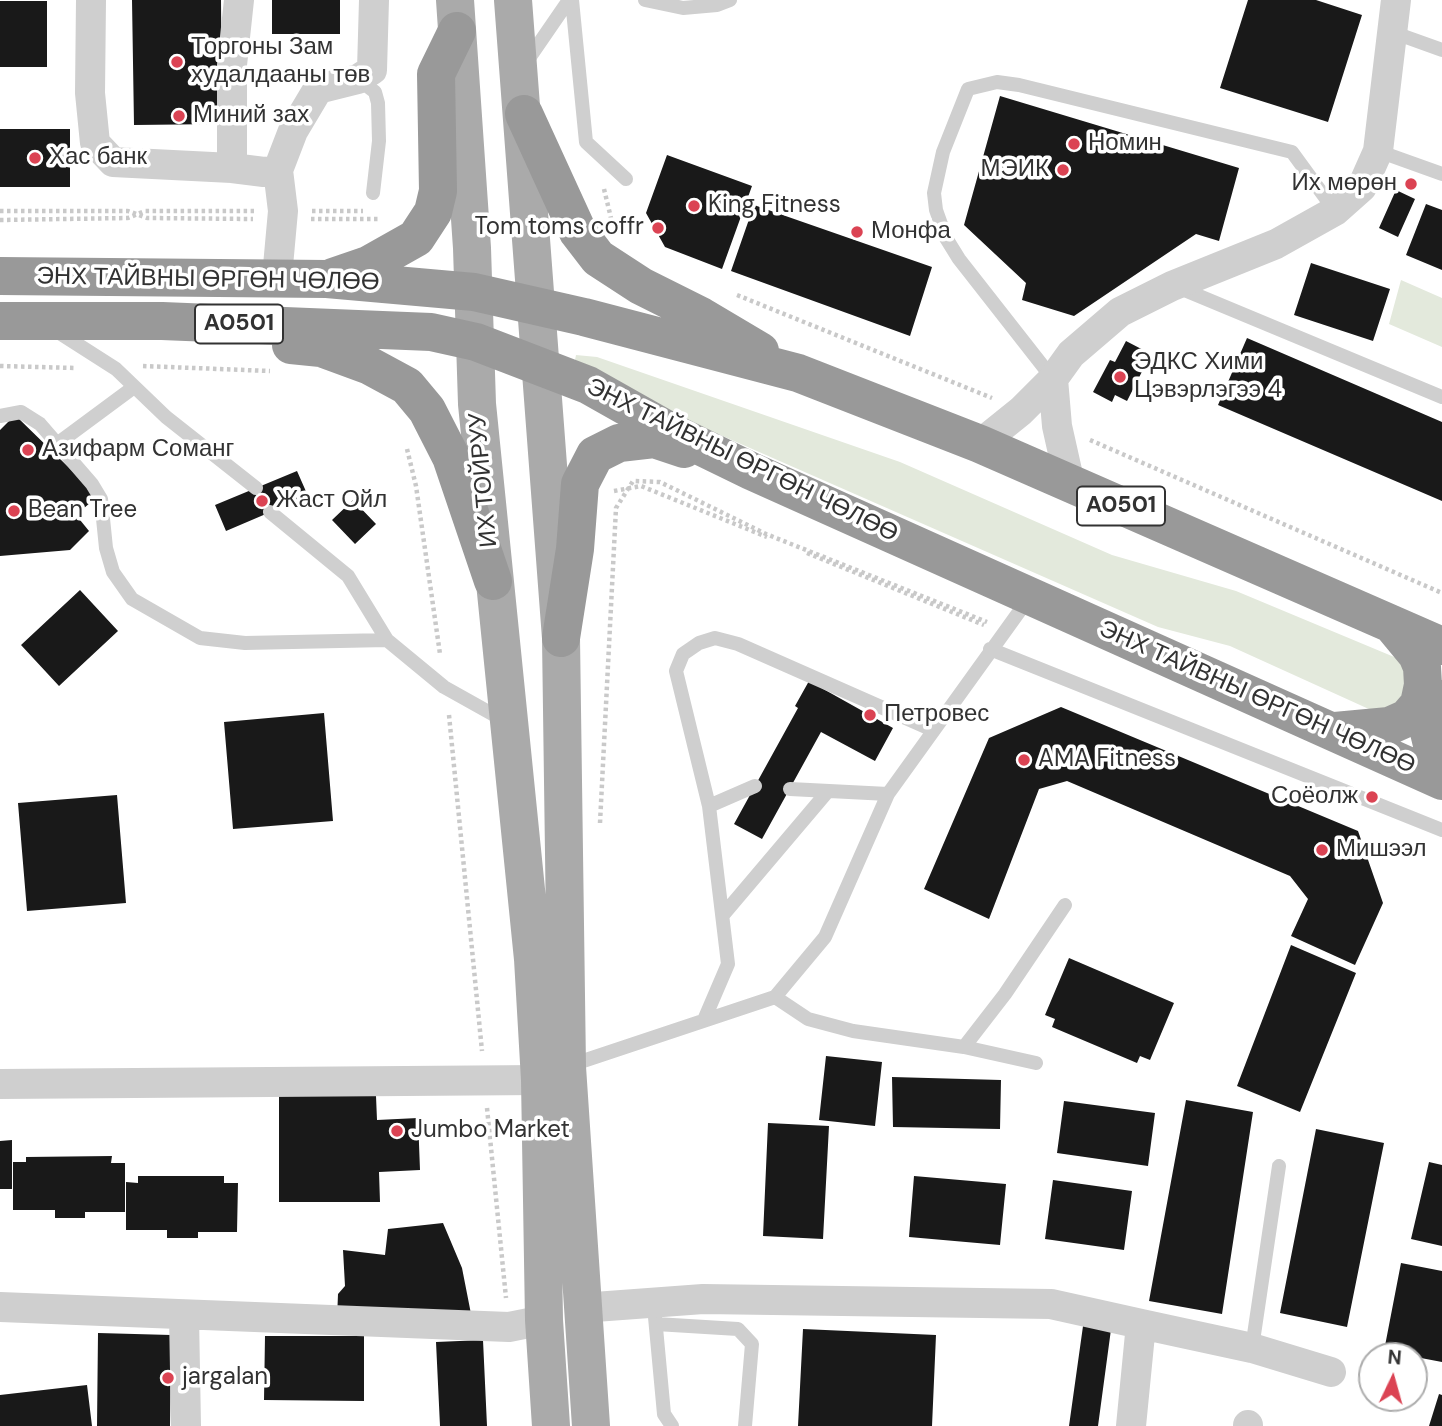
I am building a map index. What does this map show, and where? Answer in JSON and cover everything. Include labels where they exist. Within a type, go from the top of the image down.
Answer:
[{"type":"highway","points":[[327,279],[368,265],[416,238],[404,225],[433,212],[438,191],[436,74],[456,15]]},
{"type":"highway","points":[[524,114],[578,232],[598,258],[641,286],[701,316],[797,373]]},
{"type":"highway","name":"ЭНХ ТАЙВНЫ ӨРГӨН ЧӨЛӨӨ","points":[[0,276],[327,279],[474,292],[538,305],[797,373],[980,444],[1442,646]]},
{"type":"highway","name":"ЭНХ ТАЙВНЫ ӨРГӨН ЧӨЛӨӨ","points":[[0,321],[162,321],[431,331],[476,342],[588,385],[673,433],[751,471],[1442,780]]},
{"type":"highway","points":[[162,321],[235,339],[321,348],[370,366],[407,386],[427,410],[451,457],[493,581]]},
{"type":"highway","points":[[561,638],[575,549],[580,484],[595,455],[619,443],[654,439],[751,471]]},
{"type":"highway","points":[[1333,731],[1389,726],[1407,718],[1419,705],[1423,685],[1422,667],[1417,655],[1393,625]]},
{"type":"highway","points":[[1442,699],[1434,710],[1429,732],[1434,754],[1442,767]]},
{"type":"main road","points":[[513,0],[524,114],[561,638],[558,1063],[591,1426]]},
{"type":"main road","name":"ИХ ТОЙРУУ","points":[[456,15],[474,292],[477,404],[493,581],[533,959],[558,1063]]},
{"type":"main road","points":[[551,1426],[526,1323],[558,1063]]},
{"type":"street","points":[[91,0],[90,93],[95,143],[113,162],[264,172],[278,170]]},
{"type":"street","points":[[232,168],[232,65],[239,0]]},
{"type":"street","points":[[277,277],[282,215],[278,170],[293,131],[318,89],[358,79],[372,69],[374,0]]},
{"type":"street","points":[[980,444],[1021,411],[1053,379],[1071,354],[1120,312],[1172,285],[1276,244],[1335,211],[1362,187],[1378,151],[1393,9]]},
{"type":"street","points":[[1053,379],[1057,426],[1070,484]]},
{"type":"street","points":[[0,1084],[484,1081],[558,1063]]},
{"type":"street","points":[[581,1308],[654,1312],[750,1299],[1051,1304],[1252,1348],[1331,1373]]},
{"type":"street","points":[[0,1307],[184,1315],[526,1323]]},
{"type":"street","points":[[184,1315],[186,1426]]},
{"type":"street","points":[[1131,1426],[1141,1324]]},
{"type":"lane","points":[[520,71],[571,0]]},
{"type":"lane","points":[[571,0],[586,142],[626,179]]},
{"type":"lane","points":[[645,0],[683,8],[717,5],[730,0]]},
{"type":"lane","points":[[1393,9],[1442,50]]},
{"type":"lane","points":[[358,79],[375,92],[378,103],[379,141],[373,193]]},
{"type":"lane","points":[[1053,379],[959,259],[938,219],[934,193],[943,152],[968,89],[997,82],[1019,85],[1292,152],[1335,211]]},
{"type":"lane","points":[[1378,151],[1442,174]]},
{"type":"lane","points":[[1172,285],[1442,397]]},
{"type":"lane","points":[[43,321],[116,369],[166,417],[256,488]]},
{"type":"lane","points":[[57,444],[134,387]]},
{"type":"lane","points":[[0,416],[21,412],[40,424],[101,499],[106,548],[113,572],[132,599],[200,638],[245,643],[387,640]]},
{"type":"lane","points":[[270,512],[348,576],[387,640],[444,687],[509,723]]},
{"type":"lane","points":[[558,1063],[775,998],[825,937],[888,794],[1030,597]]},
{"type":"lane","points":[[704,1020],[728,964],[709,806],[676,671],[683,654],[699,643],[715,638],[738,644],[933,730]]},
{"type":"lane","points":[[990,649],[1442,830]]},
{"type":"lane","points":[[709,806],[755,786]]},
{"type":"lane","points":[[790,789],[888,794]]},
{"type":"lane","points":[[723,915],[828,791]]},
{"type":"lane","points":[[964,1046],[1005,994],[1065,905]]},
{"type":"lane","points":[[775,998],[808,1019],[842,1028],[964,1046],[1036,1063]]},
{"type":"lane","points":[[1252,1348],[1279,1166]]},
{"type":"lane","points":[[672,1426],[664,1414],[654,1312],[738,1329],[752,1344],[745,1426]]},
{"type":"path","points":[[0,211],[128,211],[137,214]]},
{"type":"path","points":[[0,220],[128,218],[145,211],[282,215],[404,225]]},
{"type":"path","points":[[282,215],[393,211],[404,225]]},
{"type":"path","points":[[0,366],[116,369],[157,365],[274,372]]},
{"type":"path","points":[[405,442],[416,486],[453,747],[484,1081],[526,1323]]},
{"type":"path","points":[[599,837],[616,508],[633,481],[660,482],[766,534]]},
{"type":"shaded area","points":[[1401,280],[1442,298],[1442,347],[1389,324]]},
{"type":"shaded area","points":[[576,355],[597,357],[900,462],[1112,555],[1236,591],[1399,659],[1410,671],[1400,708],[1371,710],[1230,646],[1158,627],[693,423],[575,360]]},
{"type":"building","name":"Торгоны Зам худалдааны төв","points":[[132,0],[221,0],[222,124],[134,125]]},
{"type":"building","points":[[272,0],[340,0],[340,34],[272,34]]},
{"type":"building","points":[[1248,0],[1316,0],[1362,15],[1328,122],[1220,88]]},
{"type":"building","points":[[0,1],[47,1],[47,67],[0,67]]},
{"type":"building","points":[[1000,96],[1239,168],[1219,241],[1196,234],[1074,316],[1022,300],[1026,283],[964,225]]},
{"type":"building","name":"Хас банк","points":[[0,129],[70,129],[70,187],[0,187]]},
{"type":"building","points":[[667,155],[752,186],[722,269],[665,247],[646,213]]},
{"type":"building","points":[[1396,190],[1415,199],[1398,237],[1379,228]]},
{"type":"building","points":[[1426,204],[1442,210],[1442,270],[1406,255]]},
{"type":"building","points":[[754,205],[932,267],[910,336],[731,271]]},
{"type":"building","points":[[1311,263],[1390,289],[1373,341],[1294,315]]},
{"type":"building","points":[[1247,338],[1442,422],[1442,501],[1218,405]]},
{"type":"building","name":"ЭДКС Хими Цэвэрлэгээ 4","points":[[1126,341],[1151,354],[1127,401],[1115,395],[1112,402],[1093,392],[1110,360],[1115,362]]},
{"type":"building","points":[[15,415],[98,496],[76,515],[89,531],[70,550],[0,556],[0,430]]},
{"type":"building","points":[[297,471],[308,496],[226,531],[215,505]]},
{"type":"building","points":[[353,500],[376,524],[355,544],[332,520]]},
{"type":"building","points":[[80,590],[118,631],[59,686],[21,645]]},
{"type":"building","points":[[809,681],[893,728],[875,761],[821,732],[762,839],[734,824],[798,708],[795,706]]},
{"type":"building","points":[[1061,707],[1358,831],[1383,903],[1355,965],[1291,936],[1308,899],[1290,876],[1067,781],[1039,789],[989,919],[924,889],[989,738]]},
{"type":"building","points":[[324,713],[333,821],[233,829],[224,722]]},
{"type":"building","points":[[117,795],[126,903],[27,911],[18,803]]},
{"type":"building","points":[[1291,945],[1356,973],[1300,1112],[1237,1086]]},
{"type":"building","points":[[1069,958],[1174,1003],[1150,1060],[1140,1056],[1137,1063],[1052,1027],[1055,1019],[1045,1015]]},
{"type":"building","points":[[826,1056],[882,1062],[875,1126],[819,1120]]},
{"type":"building","points":[[892,1077],[1001,1080],[1000,1129],[893,1127]]},
{"type":"building","points":[[279,1095],[376,1096],[377,1120],[418,1118],[420,1170],[379,1172],[380,1202],[279,1202]]},
{"type":"building","points":[[1186,1100],[1253,1112],[1222,1314],[1149,1301]]},
{"type":"building","points":[[1064,1101],[1155,1113],[1148,1166],[1057,1153]]},
{"type":"building","points":[[768,1123],[829,1126],[823,1239],[763,1236]]},
{"type":"building","points":[[1316,1129],[1384,1143],[1347,1327],[1280,1313]]},
{"type":"building","points":[[12,1140],[12,1189],[0,1189],[0,1141]]},
{"type":"building","points":[[112,1156],[111,1163],[125,1163],[125,1212],[85,1212],[85,1218],[55,1218],[55,1210],[13,1210],[13,1162],[26,1162],[26,1157]]},
{"type":"building","points":[[1429,1162],[1442,1165],[1442,1246],[1411,1239]]},
{"type":"building","points":[[138,1176],[224,1176],[224,1183],[238,1183],[237,1232],[198,1232],[198,1238],[167,1238],[167,1230],[126,1230],[126,1182],[138,1183]]},
{"type":"building","points":[[914,1176],[1006,1184],[1000,1245],[909,1237]]},
{"type":"building","points":[[1053,1180],[1132,1191],[1124,1250],[1045,1239]]},
{"type":"building","points":[[443,1223],[462,1268],[472,1319],[337,1319],[338,1294],[345,1286],[343,1250],[385,1255],[388,1229]]},
{"type":"building","points":[[1401,1263],[1442,1271],[1442,1362],[1428,1359],[1428,1342],[1386,1342]]},
{"type":"building","points":[[1084,1319],[1112,1322],[1098,1426],[1069,1426]]},
{"type":"building","points":[[803,1329],[936,1335],[932,1426],[798,1426]]},
{"type":"building","points":[[98,1333],[171,1335],[170,1426],[97,1426]]},
{"type":"building","points":[[265,1336],[364,1336],[364,1401],[264,1400]]},
{"type":"building","points":[[483,1340],[487,1426],[440,1426],[436,1342]]},
{"type":"building","points":[[87,1385],[92,1426],[0,1426],[0,1395]]},
{"type":"building","points":[[1439,1394],[1442,1395],[1442,1426],[1429,1426]]},
{"type":"place","name":"Торгоны Зам худалдааны төв","points":[[177,62]]},
{"type":"place","name":"Миний зах","points":[[179,116]]},
{"type":"place","name":"Номин","points":[[1074,144]]},
{"type":"place","name":"Хас банк","points":[[35,158]]},
{"type":"place","name":"МЭИК","points":[[1063,170]]},
{"type":"place","name":"Их мөрөн","points":[[1411,184]]},
{"type":"place","name":"King Fitness","points":[[694,206]]},
{"type":"place","name":"Tom toms coffr","points":[[658,228]]},
{"type":"place","name":"Монфа","points":[[857,232]]},
{"type":"place","name":"ЭДКС Хими Цэвэрлэгээ 4","points":[[1120,377]]},
{"type":"place","name":"Азифарм Соманг","points":[[28,450]]},
{"type":"place","name":"Жаст Ойл","points":[[262,501]]},
{"type":"place","name":"Bean Tree","points":[[14,511]]},
{"type":"place","name":"Петровес","points":[[870,715]]},
{"type":"place","name":"AMA Fitness","points":[[1024,760]]},
{"type":"place","name":"Соёолж","points":[[1372,797]]},
{"type":"place","name":"Мишээл","points":[[1322,850]]},
{"type":"place","name":"Jumbo Market","points":[[397,1131]]},
{"type":"place","name":"jargalan","points":[[168,1378]]}]
